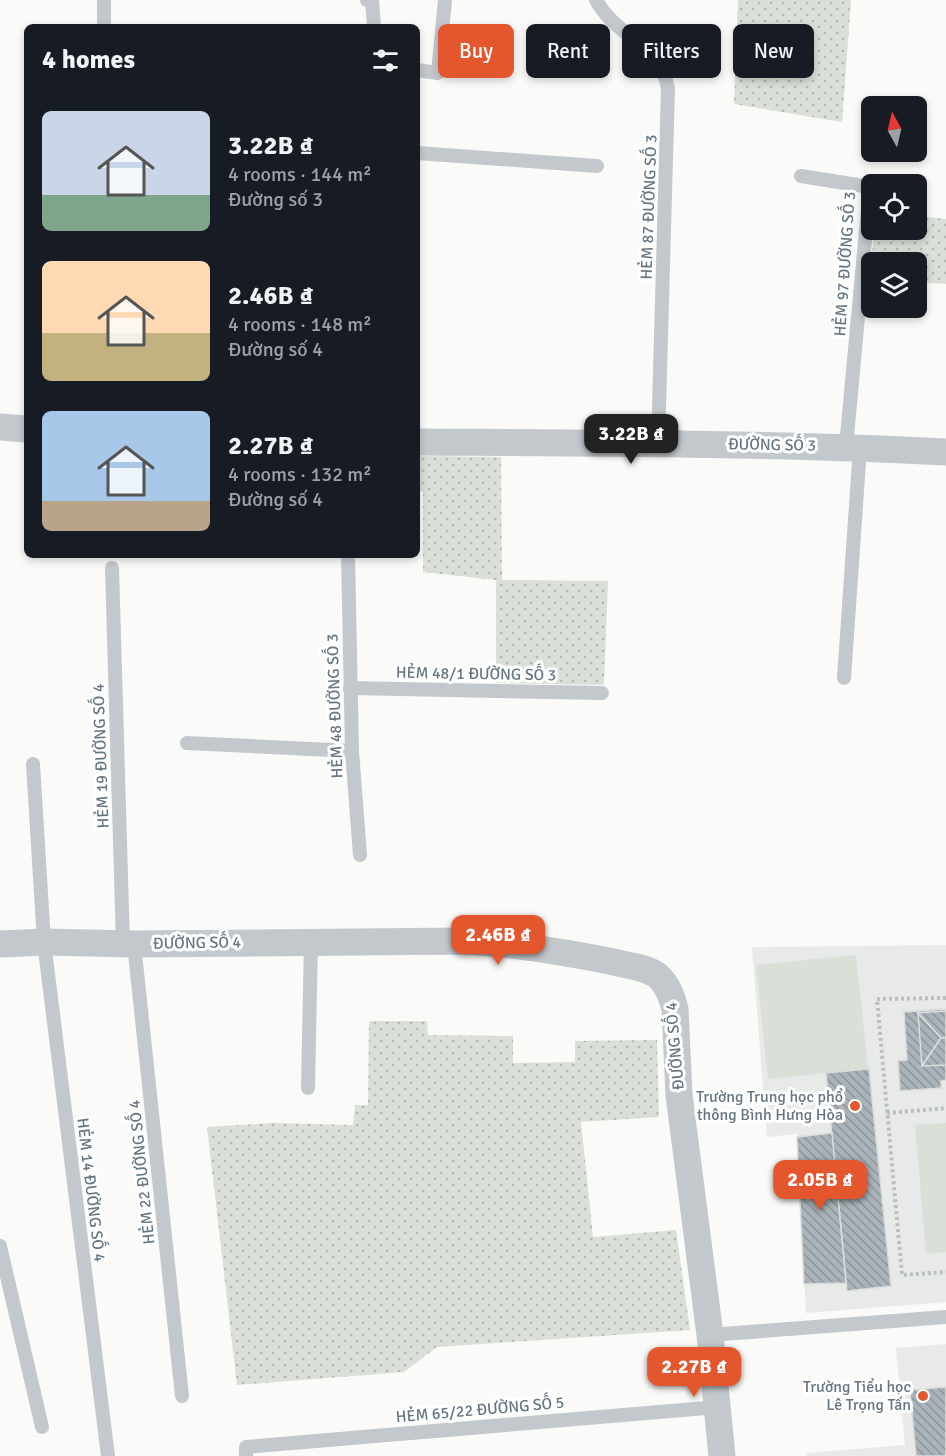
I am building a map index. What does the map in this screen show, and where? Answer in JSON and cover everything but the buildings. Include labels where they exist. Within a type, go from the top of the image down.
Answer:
[{"type":"street","points":[[0,427],[24,429]]},
{"type":"street","name":"ĐƯỜNG SỐ 3","points":[[420,442],[658,443],[946,452]]},
{"type":"street","name":"ĐƯỜNG SỐ 4","points":[[0,944],[461,941],[570,953],[645,969],[657,975],[666,984],[675,1009],[679,1095],[710,1335],[722,1456]]},
{"type":"lane","points":[[104,0],[105,24]]},
{"type":"lane","points":[[367,0],[372,0],[374,24]]},
{"type":"lane","points":[[420,70],[438,73],[445,0]]},
{"type":"lane","name":"HẺM 87 ĐƯỜNG SỐ 3","points":[[596,0],[609,18],[651,53],[662,71],[668,88],[658,443]]},
{"type":"lane","points":[[420,153],[597,166]]},
{"type":"lane","name":"HẺM 97 ĐƯỜNG SỐ 3","points":[[801,176],[870,187],[853,448]]},
{"type":"lane","points":[[844,678],[853,448]]},
{"type":"lane","name":"HẺM 48 ĐƯỜNG SỐ 3","points":[[348,558],[352,751],[360,855]]},
{"type":"lane","name":"HẺM 19 ĐƯỜNG SỐ 4","points":[[112,568],[128,944]]},
{"type":"lane","name":"HẺM 48/1 ĐƯỜNG SỐ 3","points":[[350,688],[602,693]]},
{"type":"lane","points":[[187,743],[352,751]]},
{"type":"lane","name":"HẺM 14 ĐƯỜNG SỐ 4","points":[[33,764],[44,942],[108,1456]]},
{"type":"lane","points":[[308,1088],[310,942]]},
{"type":"lane","name":"HẺM 22 ĐƯỜNG SỐ 4","points":[[128,944],[182,1396]]},
{"type":"lane","points":[[0,1246],[42,1427]]},
{"type":"lane","points":[[710,1335],[946,1317]]},
{"type":"lane","name":"HẺM 65/22 ĐƯỜNG SỐ 5","points":[[246,1452],[718,1407]]},
{"type":"path","points":[[946,998],[876,999],[902,1275],[946,1272]]},
{"type":"path","points":[[887,1113],[946,1107]]},
{"type":"shaded area","points":[[738,0],[851,0],[842,122],[734,104],[735,78],[814,78],[814,24],[737,24]]},
{"type":"shaded area","points":[[927,217],[946,219],[946,284],[927,283],[927,252],[872,252],[873,240],[927,240]]},
{"type":"shaded area","points":[[420,456],[501,457],[502,580],[608,581],[604,685],[496,683],[496,580],[423,572],[423,492],[420,492]]},
{"type":"shaded area","name":"Trường Trung học phổ thông Bình Hưng Hòa","points":[[946,945],[946,1302],[806,1313],[797,1134],[767,1137],[752,947]]},
{"type":"shaded area","points":[[856,955],[868,1069],[768,1079],[756,965]]},
{"type":"shaded area","points":[[369,1021],[427,1021],[428,1035],[513,1036],[513,1063],[575,1062],[575,1041],[657,1040],[659,1117],[581,1122],[593,1237],[676,1230],[690,1330],[437,1347],[404,1372],[237,1385],[207,1127],[273,1123],[353,1125],[355,1105],[368,1105]]},
{"type":"shaded area","points":[[946,1123],[946,1252],[926,1254],[915,1125]]},
{"type":"shaded area","name":"Trường Tiểu học Lê Trọng Tấn","points":[[946,1344],[946,1456],[806,1456],[806,1453],[905,1445],[896,1348]]},
{"type":"place","name":"Trường Trung học phổ thông Bình Hưng Hòa","points":[[855,1106]]},
{"type":"place","name":"Trường Tiểu học Lê Trọng Tấn","points":[[923,1396]]}]
